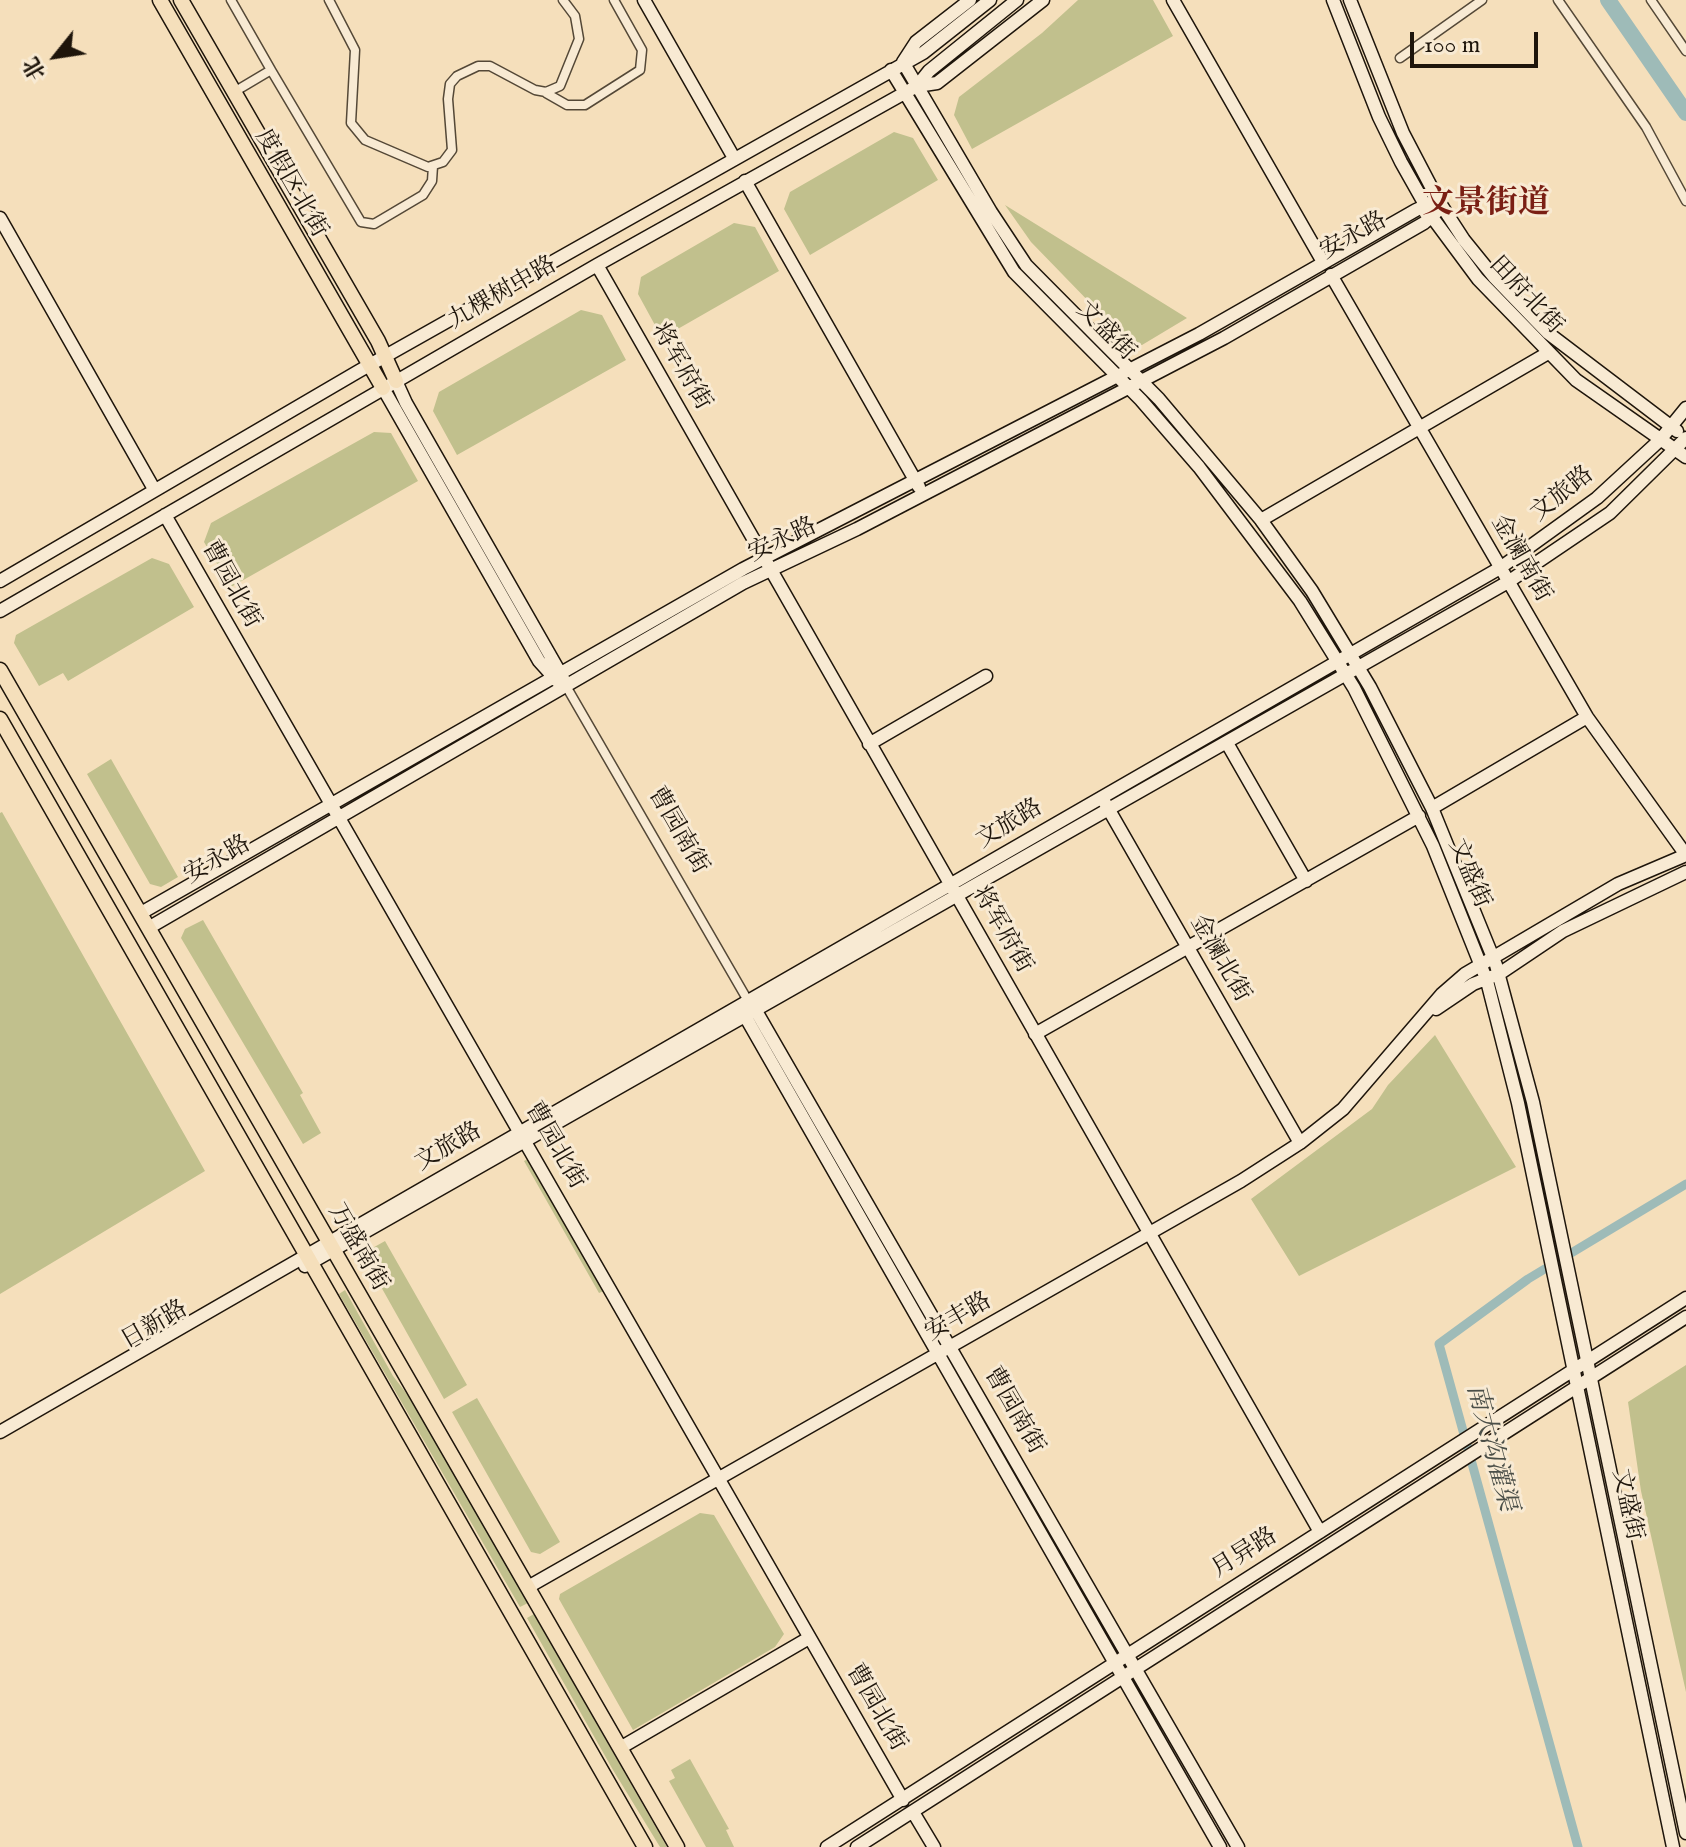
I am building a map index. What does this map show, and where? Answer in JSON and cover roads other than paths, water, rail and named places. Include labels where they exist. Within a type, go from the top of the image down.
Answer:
[{"type":"main road","name":"度假区北街","points":[[160,0],[369,366],[390,384]]},
{"type":"main road","name":"度假区北街","points":[[181,0],[386,356],[390,384]]},
{"type":"main road","points":[[644,0],[734,158]]},
{"type":"main road","points":[[903,62],[916,42],[970,0]]},
{"type":"main road","name":"九棵树中路","points":[[0,581],[386,356],[923,53],[990,0]]},
{"type":"main road","name":"九棵树中路","points":[[0,611],[597,265],[917,86],[929,71],[1017,0]]},
{"type":"main road","points":[[917,86],[937,83],[1043,0]]},
{"type":"main road","points":[[1173,0],[1323,262]]},
{"type":"main road","name":"田府北街","points":[[1333,0],[1379,117],[1486,289],[1576,380],[1681,453]]},
{"type":"main road","name":"田府北街","points":[[1350,0],[1435,207],[1494,277],[1548,333],[1686,438]]},
{"type":"main road","name":"文盛街","points":[[903,62],[991,212],[1026,265],[1141,379],[1261,520],[1351,654],[1432,808],[1488,963],[1533,1102],[1686,1833]]},
{"type":"main road","name":"文盛街","points":[[891,70],[1014,272],[1128,386],[1245,526],[1300,601],[1345,675],[1419,816],[1488,963]]},
{"type":"main road","points":[[745,181],[922,494]]},
{"type":"main road","name":"安永路","points":[[141,913],[764,559],[1199,334],[1323,262],[1435,207]]},
{"type":"main road","name":"安永路","points":[[150,927],[743,583],[772,572],[1224,338],[1331,275],[1435,207]]},
{"type":"main road","points":[[0,218],[154,489]]},
{"type":"main road","name":"将军府街","points":[[597,265],[1320,1532]]},
{"type":"main road","name":"金澜南街","points":[[1331,275],[1587,717],[1686,855]]},
{"type":"main road","points":[[1261,520],[1548,353]]},
{"type":"main road","name":"曹园南街","points":[[390,384],[406,403],[557,676],[566,686]]},
{"type":"main road","name":"文旅路","points":[[523,1136],[751,1013],[1101,797],[1500,568],[1597,498],[1660,440],[1686,408]]},
{"type":"main road","name":"文旅路","points":[[331,1247],[523,1136],[747,999],[1109,810],[1508,582],[1610,513],[1681,453],[1686,438]]},
{"type":"main road","name":"曹园北街","points":[[165,515],[329,806],[523,1136],[903,1800]]},
{"type":"main road","name":"万盛南街","points":[[0,670],[677,1847]]},
{"type":"main road","points":[[869,744],[986,676]]},
{"type":"main road","points":[[1432,808],[1587,717]]},
{"type":"main road","name":"万盛南街","points":[[0,719],[645,1847]]},
{"type":"main road","points":[[1227,743],[1306,881]]},
{"type":"main road","name":"金澜北街","points":[[1101,797],[1300,1143]]},
{"type":"main road","points":[[1035,1034],[1419,816]]},
{"type":"main road","name":"安丰路","points":[[528,1587],[938,1355],[1300,1143],[1343,1109],[1442,994],[1618,884],[1686,855]]},
{"type":"main road","name":"安丰路","points":[[1387,1055],[1425,1016],[1473,984],[1493,978],[1563,931],[1686,872]]},
{"type":"main road","name":"文盛街","points":[[1493,978],[1673,1847]]},
{"type":"main road","name":"曹园南街","points":[[747,999],[751,1013],[938,1355],[1220,1847]]},
{"type":"main road","name":"曹园南街","points":[[751,1013],[951,1347],[1238,1847]]},
{"type":"main road","name":"日新路","points":[[0,1432],[331,1247]]},
{"type":"main road","name":"日新路","points":[[0,1441],[310,1258]]},
{"type":"main road","name":"月异路","points":[[827,1847],[1686,1298]]},
{"type":"main road","name":"月异路","points":[[857,1847],[1686,1317]]},
{"type":"main road","points":[[620,1748],[809,1638]]},
{"type":"main road","points":[[913,1812],[934,1847]]},
{"type":"street","points":[[231,0],[361,222],[374,224],[423,195],[432,181],[433,166]]},
{"type":"street","points":[[329,0],[355,50],[357,62],[350,113],[358,134],[422,166],[443,162],[452,150],[448,99],[450,84],[457,76],[478,66],[490,66],[567,105],[585,105],[640,70],[642,50],[614,0]]},
{"type":"street","points":[[546,92],[560,86],[577,49],[575,16],[563,0]]},
{"type":"street","points":[[1400,58],[1482,0]]},
{"type":"street","points":[[1558,0],[1646,127],[1686,201]]},
{"type":"street","points":[[1651,0],[1686,51]]},
{"type":"street","points":[[234,92],[271,70]]},
{"type":"street","name":"曹园南街","points":[[566,686],[747,999]]},
{"type":"waterway","points":[[1608,0],[1686,113]]},
{"type":"waterway","name":"南大沟灌渠","points":[[1578,1847],[1439,1344],[1528,1279],[1686,1184]]},
{"type":"district","name":"文景街道","points":[[1486,205]]}]
